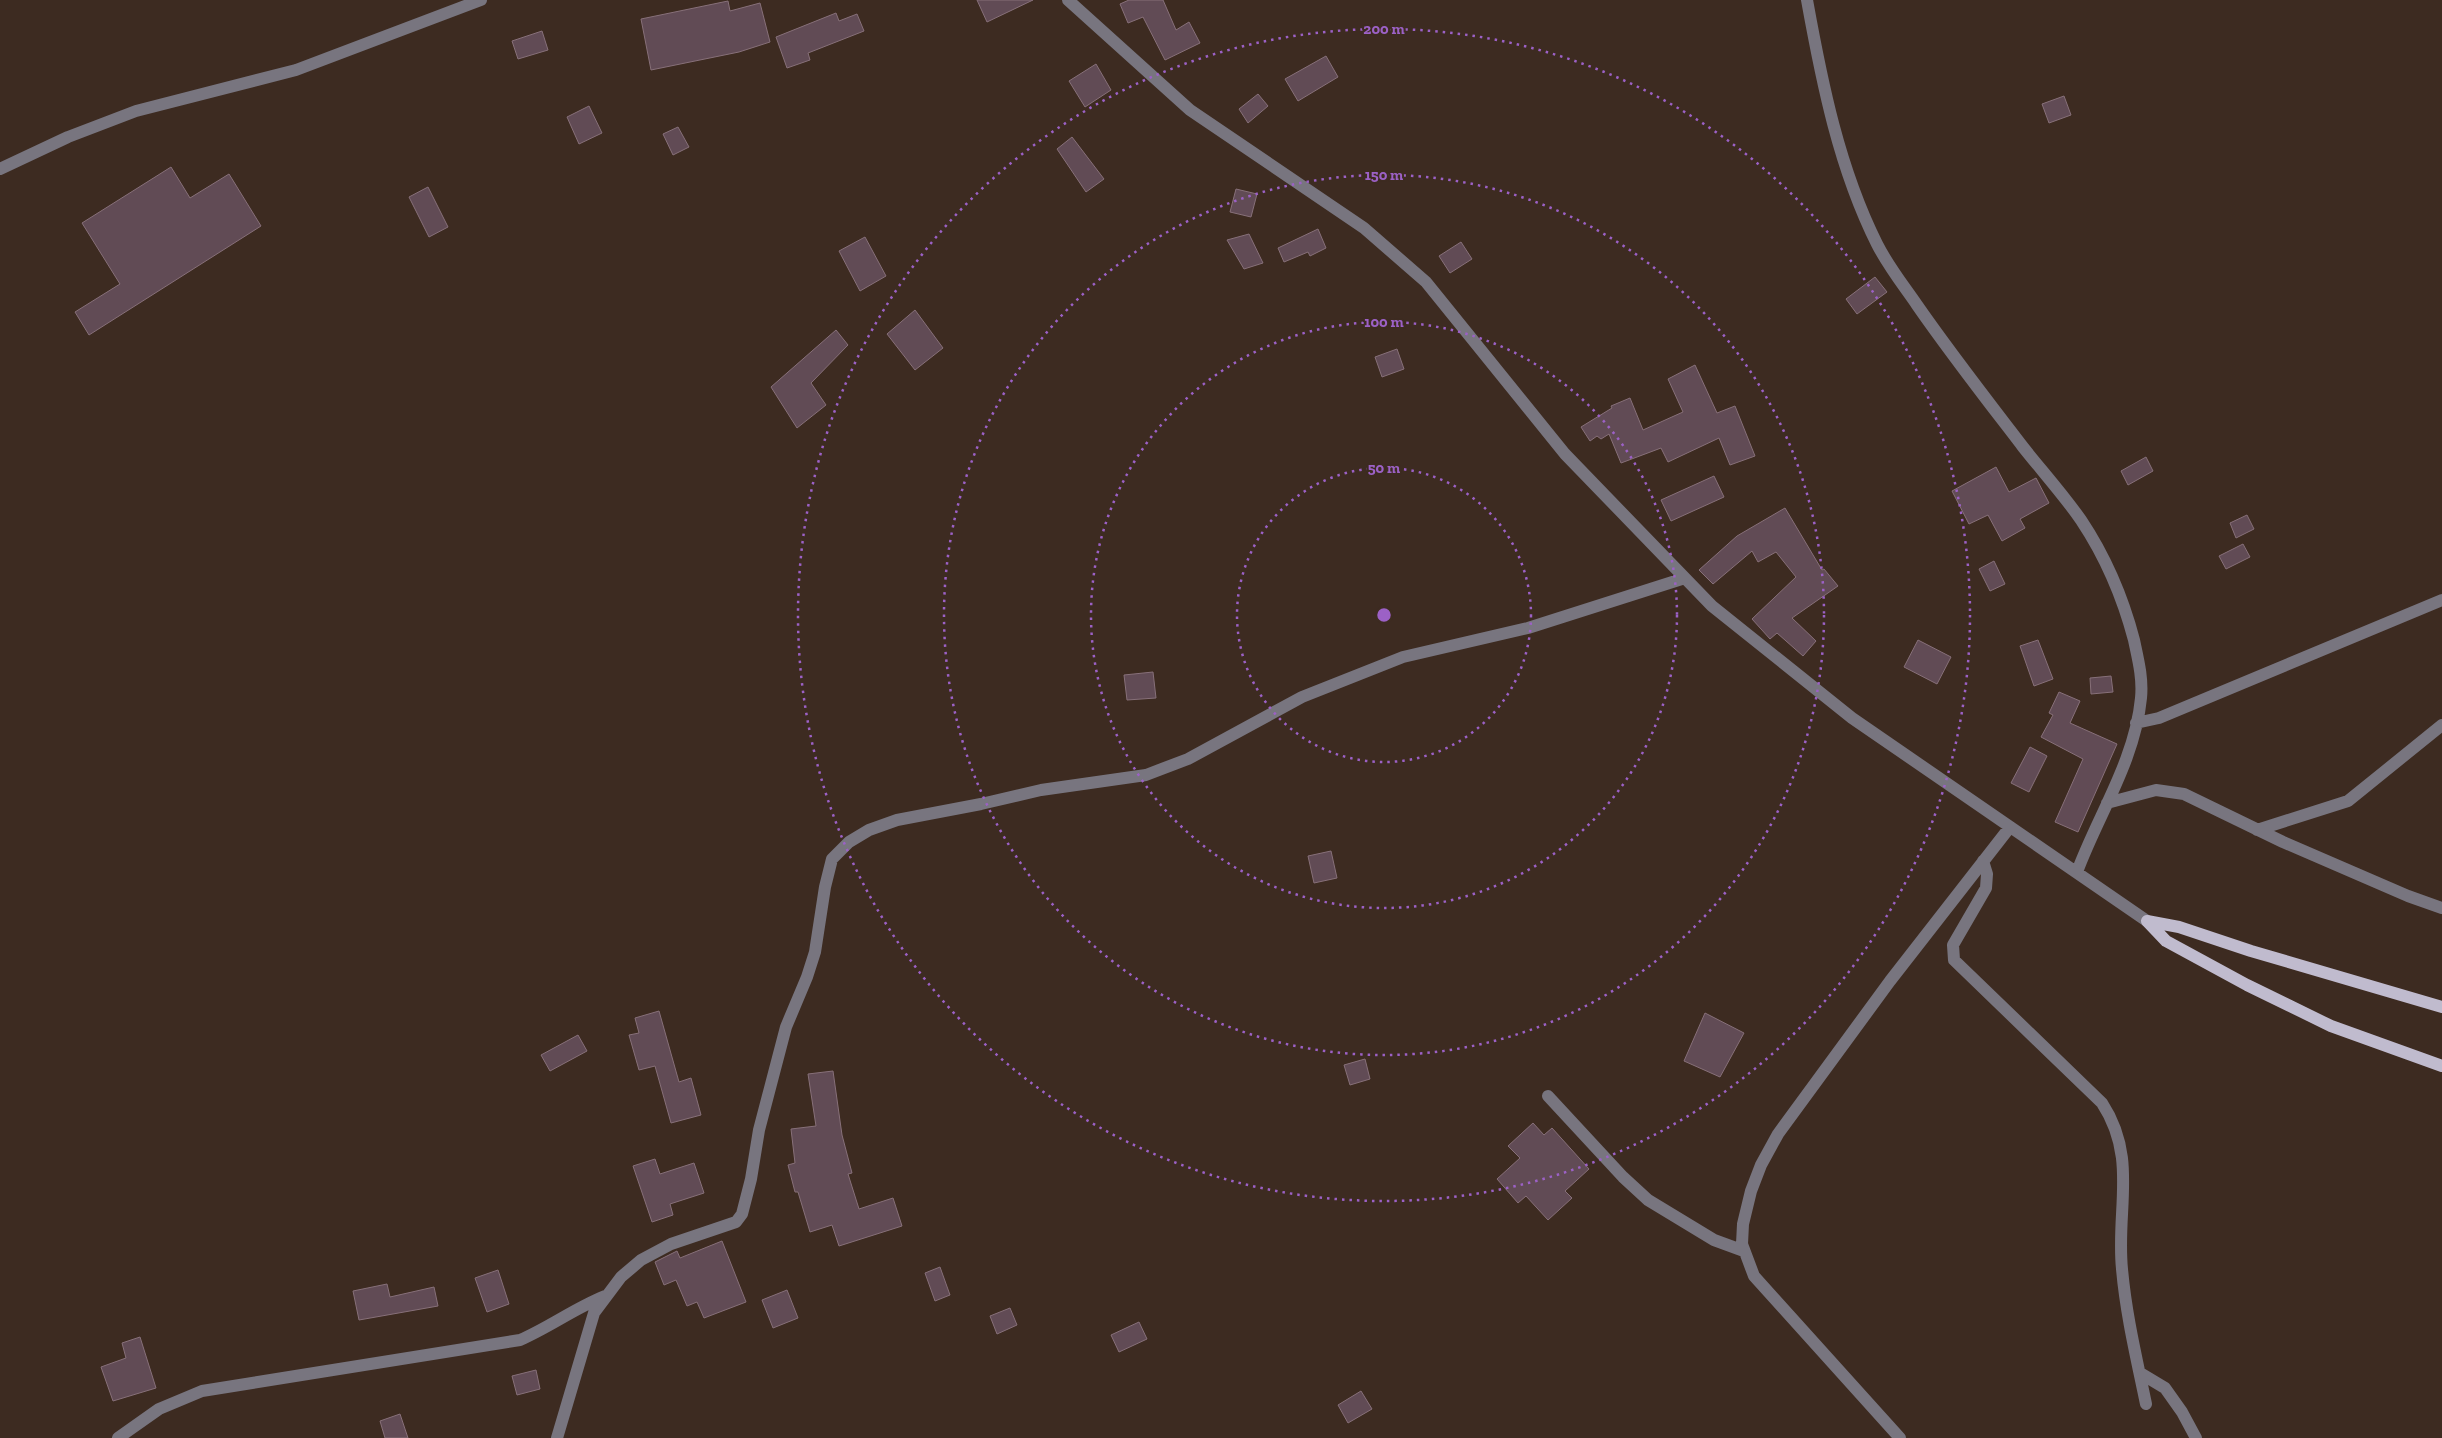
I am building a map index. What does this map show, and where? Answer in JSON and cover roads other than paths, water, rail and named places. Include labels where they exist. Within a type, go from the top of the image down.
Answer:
[{"type":"main road","points":[[2147,921],[2178,927],[2251,951],[2442,1007]]},
{"type":"main road","points":[[2147,921],[2166,941],[2247,985],[2331,1026],[2442,1066]]},
{"type":"street","points":[[0,169],[68,137],[136,111],[296,70],[481,0]]},
{"type":"street","points":[[1068,0],[1190,110],[1364,228],[1426,282],[1566,454],[1712,606],[1852,718],[2147,921]]},
{"type":"street","points":[[1807,0],[1819,68],[1836,136],[1858,202],[1878,246],[1952,355],[2080,518],[2099,550],[2116,585],[2131,628],[2140,668],[2141,697],[2136,723],[2123,769],[2077,872]]},
{"type":"street","points":[[557,1438],[594,1313],[621,1277],[641,1260],[671,1244],[736,1222],[742,1214],[780,1049],[795,1002],[807,977],[814,952],[825,887],[832,860],[849,842],[869,830],[897,820],[1041,790],[1146,775],[1188,760],[1302,697],[1403,657],[1528,628],[1685,578]]},
{"type":"street","points":[[2136,723],[2159,718],[2442,600]]},
{"type":"street","points":[[2257,830],[2348,801],[2442,725]]},
{"type":"street","points":[[2107,803],[2156,790],[2184,794],[2356,875],[2442,908]]},
{"type":"street","points":[[1900,1438],[1754,1276],[1742,1244],[1743,1224],[1751,1191],[1761,1165],[1778,1134],[1890,981],[2010,827]]},
{"type":"street","points":[[1983,861],[1987,874],[1986,888],[1953,945],[1954,960],[2102,1103],[2111,1117],[2123,1153],[2122,1269],[2146,1404]]},
{"type":"street","points":[[1548,1096],[1623,1177],[1648,1200],[1714,1240],[1744,1251]]},
{"type":"street","points":[[118,1438],[159,1409],[202,1391],[520,1340],[545,1329],[582,1305],[606,1296]]},
{"type":"street","points":[[2140,1373],[2165,1388],[2182,1412],[2196,1438]]}]
